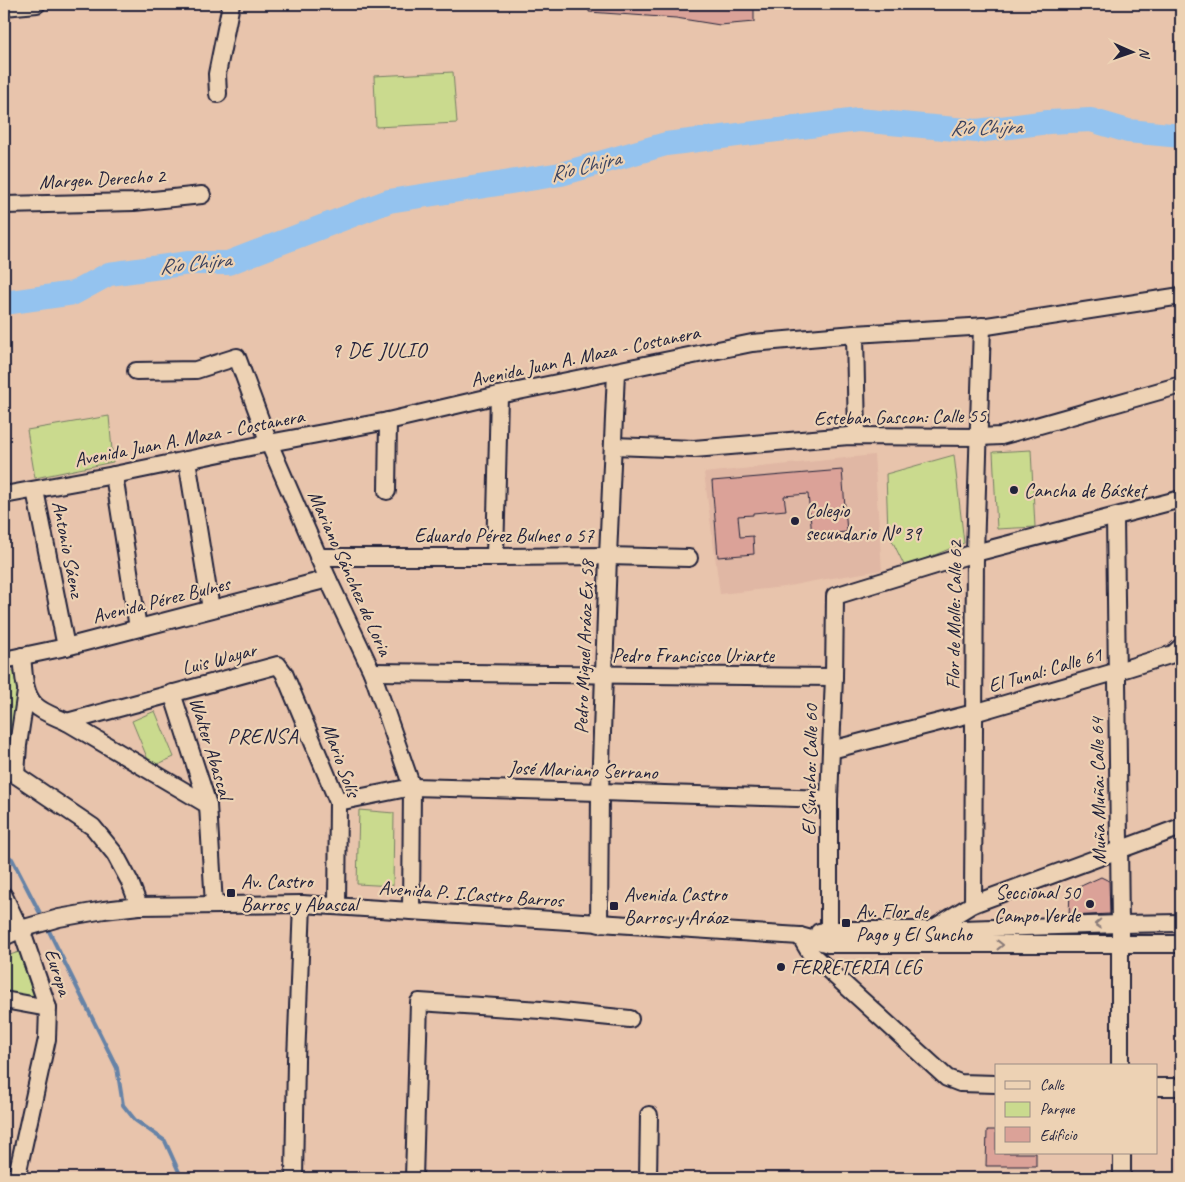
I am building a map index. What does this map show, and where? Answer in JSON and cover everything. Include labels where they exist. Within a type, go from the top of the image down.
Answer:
[{"type":"street","points":[[4,7],[37,4]]},
{"type":"street","points":[[218,94],[217,74],[231,4]]},
{"type":"street","name":"Margen Derecho 2","points":[[4,205],[134,202],[202,194]]},
{"type":"street","name":"Avenida Juan A. Maza - Costanera","points":[[4,495],[114,476],[269,443],[388,421],[499,395],[752,343],[982,326],[1181,296]]},
{"type":"street","name":"Flor de Molle: Calle 62","points":[[973,904],[975,553],[982,326]]},
{"type":"street","points":[[855,334],[857,436]]},
{"type":"street","name":"Mariano Sánchez de Loria","points":[[136,371],[196,370],[237,357],[269,443],[318,557],[372,672],[412,787],[411,911]]},
{"type":"street","name":"Pedro Miguel Aráoz Ex 58","points":[[599,924],[600,792],[616,372]]},
{"type":"street","name":"Esteban Gascon: Calle 55","points":[[613,446],[694,449],[857,436],[1001,436],[1181,385]]},
{"type":"street","points":[[495,557],[499,395]]},
{"type":"street","points":[[387,492],[388,421]]},
{"type":"street","points":[[187,460],[211,609]]},
{"type":"street","points":[[114,476],[138,628]]},
{"type":"street","name":"Antonio Sáenz","points":[[35,490],[66,647]]},
{"type":"street","points":[[975,553],[1181,499]]},
{"type":"street","name":"Muña Muña: Calle 64","points":[[1115,516],[1118,671],[1120,1064]]},
{"type":"street","name":"El Suncho: Calle 60","points":[[829,937],[829,799],[834,677],[834,596],[975,553]]},
{"type":"street","name":"Eduardo Pérez Bulnes o 57","points":[[318,557],[608,556],[689,558]]},
{"type":"street","name":"Avenida Pérez Bulnes","points":[[4,660],[66,647],[328,579]]},
{"type":"street","name":"El Tunal: Calle 61","points":[[832,750],[1118,671],[1173,654],[1181,647]]},
{"type":"street","points":[[22,656],[26,692],[18,745],[10,771],[93,827],[115,854],[130,882],[139,906]]},
{"type":"street","name":"Luis Wayar","points":[[67,722],[278,665]]},
{"type":"street","name":"Mario Solís","points":[[278,665],[284,673],[338,802],[337,906]]},
{"type":"street","name":"Pedro Francisco Uriarte","points":[[372,672],[834,677]]},
{"type":"street","points":[[26,692],[34,705],[43,711],[67,722],[208,804]]},
{"type":"street","name":"Walter Abascal","points":[[172,693],[208,804],[214,905]]},
{"type":"street","name":"José Mariano Serrano","points":[[338,802],[412,787],[829,799]]},
{"type":"street","points":[[930,930],[973,904],[1181,827]]},
{"type":"street","name":"Europa","points":[[4,896],[21,930],[48,1008],[47,1038],[13,1175]]},
{"type":"street","points":[[294,1178],[302,904]]},
{"type":"street","name":"Avenida P. I.Castro Barros","points":[[4,937],[59,918],[139,906],[302,904],[829,937]]},
{"type":"street","points":[[829,937],[930,930],[1181,923]]},
{"type":"street","points":[[800,936],[810,953],[947,1078],[960,1083],[995,1084]]},
{"type":"street","points":[[829,937],[1120,945],[1181,944]]},
{"type":"street","points":[[4,1000],[48,1008]]},
{"type":"street","points":[[414,1178],[420,1002],[541,1010],[630,1019]]},
{"type":"street","points":[[1158,1087],[1181,1087]]},
{"type":"street","points":[[648,1178],[649,1115]]},
{"type":"street","points":[[1122,1154],[1122,1178]]},
{"type":"shaded area","name":"Colegio secundario Nº 39","points":[[874,455],[882,570],[784,587],[720,594],[704,473]]},
{"type":"green space","points":[[453,72],[457,123],[376,127],[374,76]]},
{"type":"green space","points":[[109,416],[113,462],[35,478],[27,430]]},
{"type":"green space","name":"Cancha de Básket","points":[[1031,450],[1035,527],[997,529],[993,452]]},
{"type":"green space","points":[[954,455],[964,543],[905,567],[888,532],[886,474]]},
{"type":"green space","points":[[4,668],[10,669],[14,673],[17,701],[15,758],[4,764]]},
{"type":"green space","points":[[155,711],[174,757],[151,767],[132,721]]},
{"type":"green space","points":[[359,810],[394,813],[393,886],[357,884]]},
{"type":"green space","points":[[19,952],[34,997],[4,992],[4,957]]},
{"type":"building","points":[[589,4],[754,4],[754,22],[720,25],[676,18],[589,12]]},
{"type":"building","points":[[842,470],[847,532],[812,535],[808,494],[784,496],[786,510],[738,516],[740,537],[753,536],[754,554],[718,557],[712,481]]},
{"type":"building","name":"Seccional 50 Campo Verde","points":[[1101,877],[1109,881],[1110,914],[1069,916],[1070,891]]},
{"type":"building","points":[[987,1130],[995,1130],[995,1154],[1036,1154],[1036,1166],[986,1166]]},
{"type":"waterway","name":"Río Chijra","points":[[4,303],[74,293],[109,274],[189,263],[228,263],[389,201],[561,174],[666,144],[858,120],[977,131],[1048,122],[1091,120],[1128,131],[1181,136]]},
{"type":"waterway","points":[[4,854],[12,859],[43,919]]},
{"type":"waterway","points":[[46,925],[117,1068],[123,1105],[135,1120],[165,1141],[179,1172],[179,1178]]},
{"type":"place","name":"Cancha de Básket","points":[[1014,490]]},
{"type":"place","name":"Colegio secundario Nº 39","points":[[795,521]]},
{"type":"place","name":"Av. Castro Barros y Abascal","points":[[231,893]]},
{"type":"place","name":"Seccional 50 Campo Verde","points":[[1090,904]]},
{"type":"place","name":"Avenida Castro Barros y Aráoz","points":[[614,906]]},
{"type":"place","name":"Av. Flor de Pago y El Suncho","points":[[846,923]]},
{"type":"place","name":"FERRETERIA LEG","points":[[781,967]]},
{"type":"district","name":"9 DE JULIO","points":[[379,350]]},
{"type":"district","name":"PRENSA","points":[[263,736]]}]
